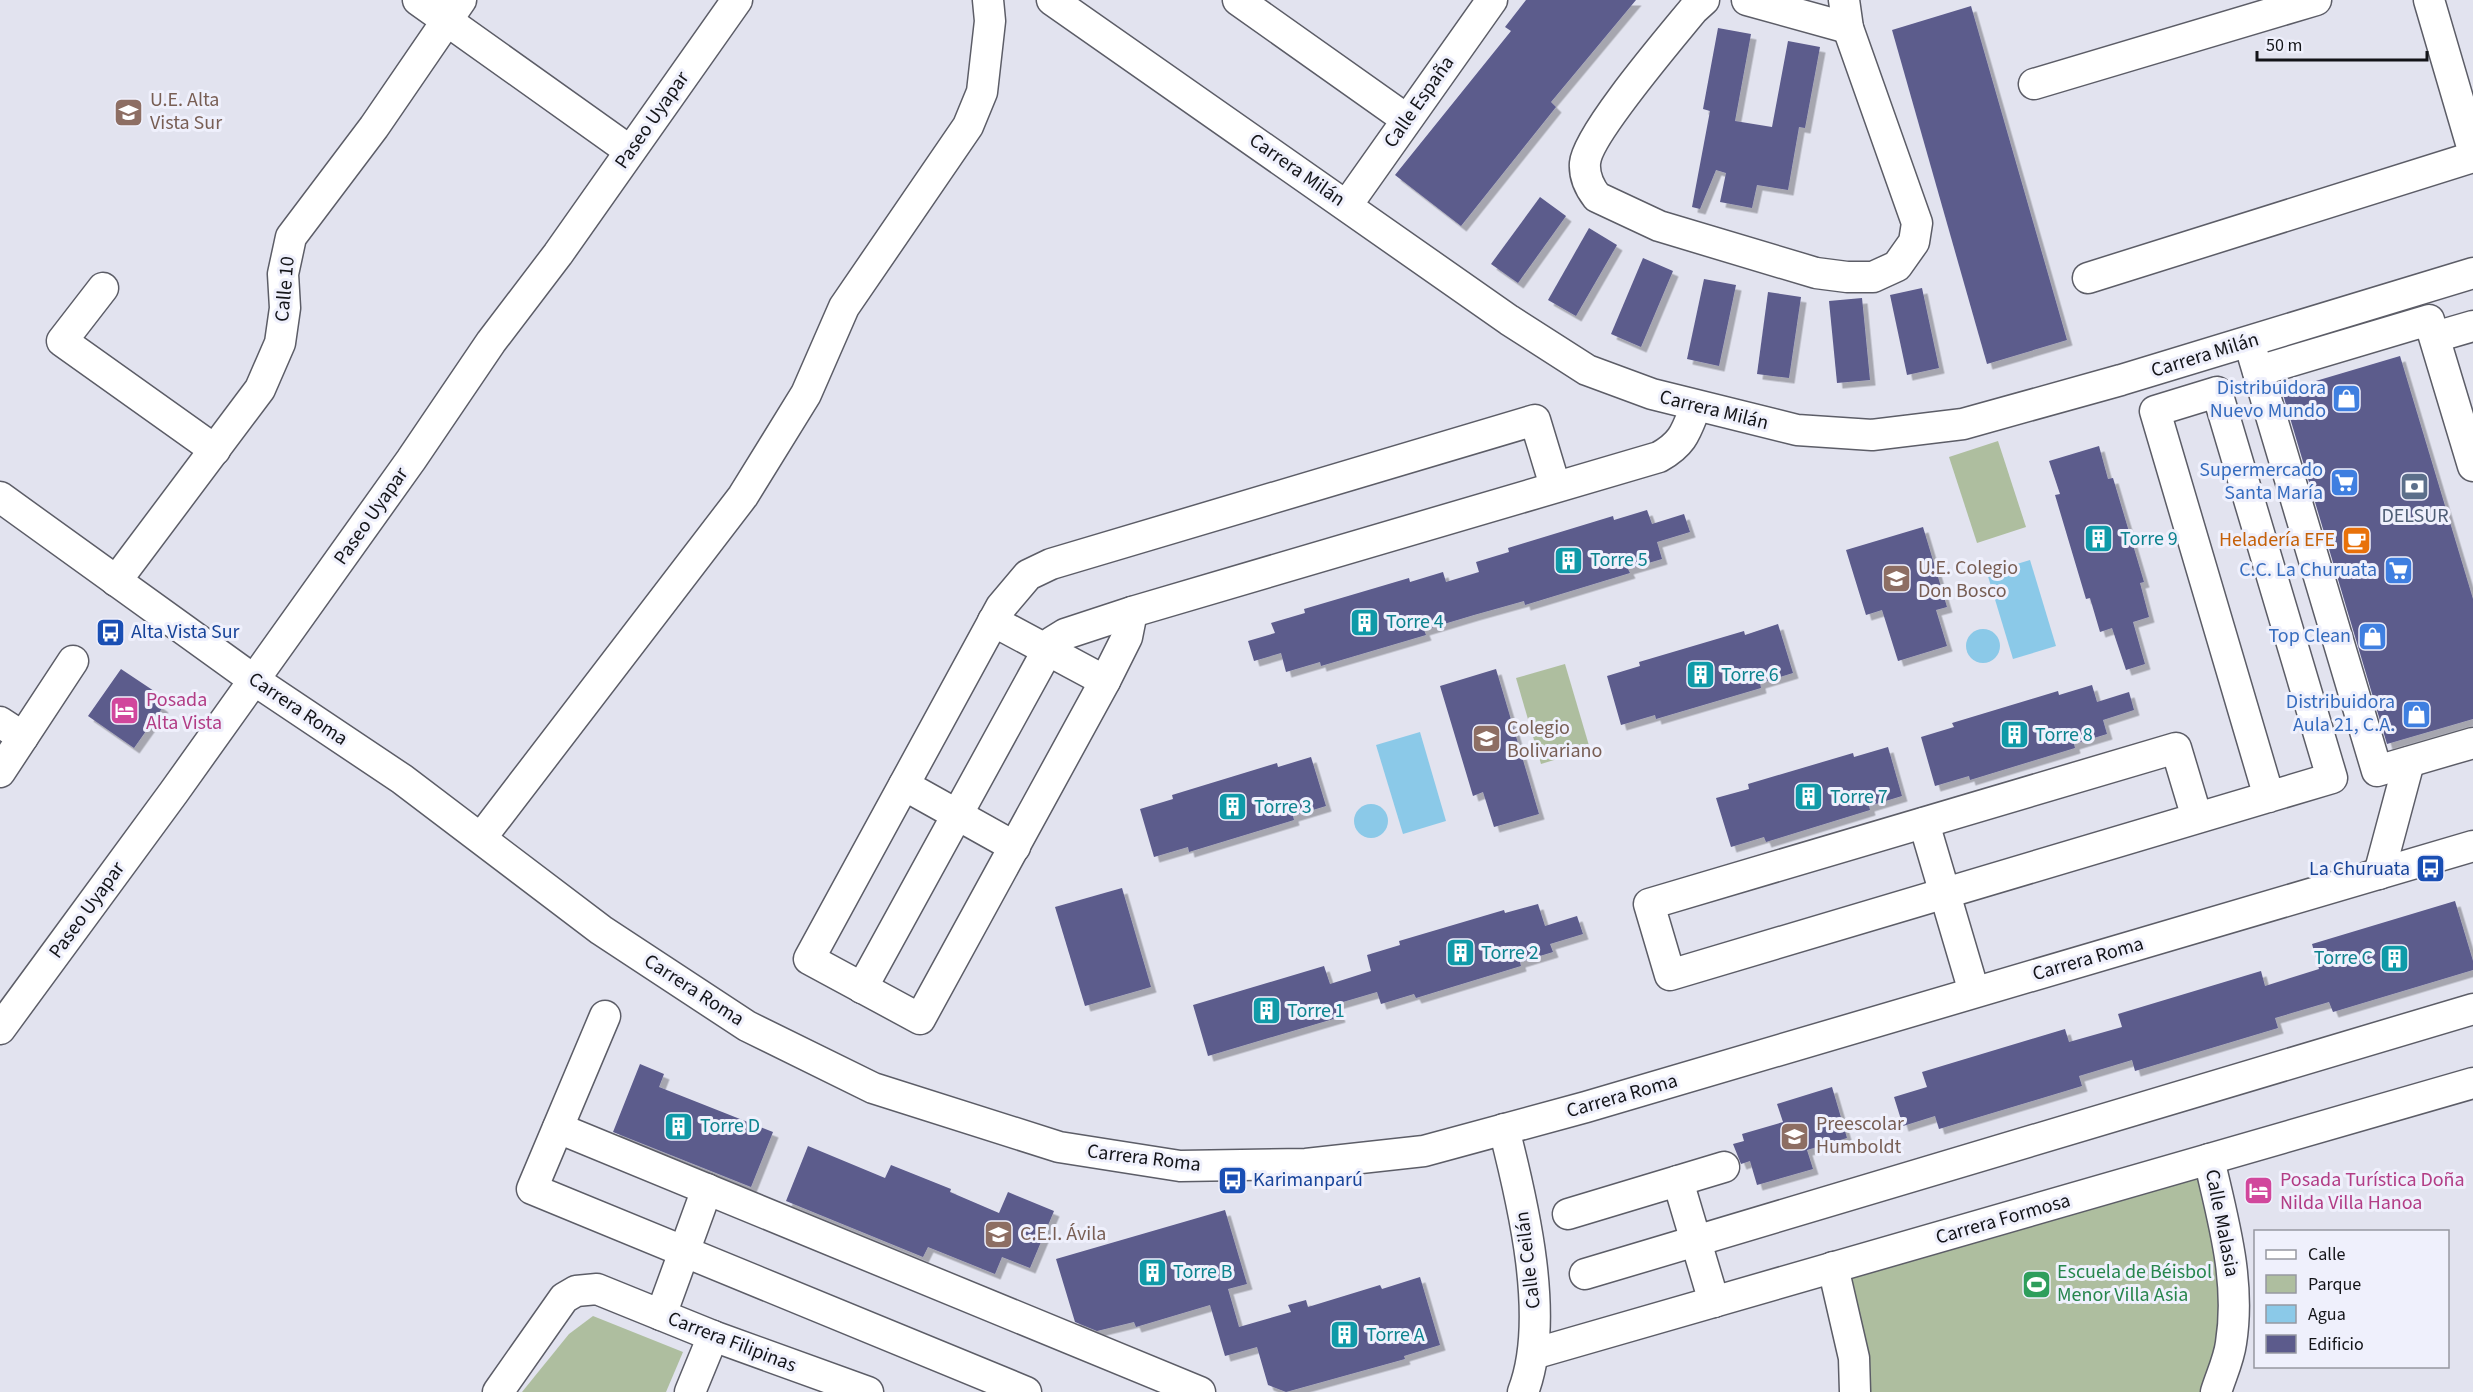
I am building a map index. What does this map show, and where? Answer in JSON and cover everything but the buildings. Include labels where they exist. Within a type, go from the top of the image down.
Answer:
[{"type":"street","points":[[418,0],[454,10],[630,151]]},
{"type":"street","name":"Paseo Uyapar","points":[[4,1015],[254,680],[411,460],[491,342],[737,0]]},
{"type":"street","points":[[481,838],[743,496],[806,394],[844,307],[968,126],[982,92],[990,21],[988,0]]},
{"type":"street","name":"Carrera Milán","points":[[1052,0],[1509,320],[1587,370],[1652,394],[1797,430],[1872,435],[1963,424],[2249,342],[2473,273]]},
{"type":"street","points":[[1238,0],[1406,119]]},
{"type":"street","name":"Calle España","points":[[1347,205],[1492,0]]},
{"type":"street","points":[[1704,0],[1693,10],[1594,138],[1585,163],[1591,188],[1597,197],[1659,226],[1816,273],[1873,277],[1897,266],[1907,255],[1914,242],[1917,223],[1846,14],[1747,0]]},
{"type":"street","points":[[2034,84],[2316,0]]},
{"type":"street","points":[[2428,0],[2473,150]]},
{"type":"street","name":"Calle 10","points":[[116,581],[260,389],[280,342],[285,308],[283,274],[291,237],[374,127],[454,10]]},
{"type":"street","points":[[2088,278],[2473,157]]},
{"type":"street","points":[[103,288],[63,341],[215,450]]},
{"type":"street","points":[[2258,371],[2429,320],[2473,466]]},
{"type":"street","points":[[2434,338],[2473,326]]},
{"type":"street","points":[[2249,342],[2378,771],[2473,743]]},
{"type":"street","points":[[2197,818],[2176,748],[1649,904],[1670,975],[2269,797],[2332,778],[2217,392],[2155,411],[2269,797]]},
{"type":"street","points":[[862,988],[1052,642],[1065,634],[1132,612],[1659,457],[1677,446],[1683,438],[1695,406]]},
{"type":"street","points":[[1132,612],[1127,637],[1105,681],[920,1019],[809,959],[993,621],[1018,585],[1038,569],[1535,420],[1555,486]]},
{"type":"street","name":"Carrera Roma","points":[[0,497],[254,680],[402,779],[602,930],[747,1026],[873,1088],[1059,1147],[1180,1166],[1306,1164],[1424,1151],[2473,846]]},
{"type":"street","points":[[993,621],[1105,681]]},
{"type":"street","points":[[0,772],[11,730],[73,661]]},
{"type":"street","points":[[2379,874],[2409,762]]},
{"type":"street","points":[[904,785],[1015,847]]},
{"type":"street","points":[[1924,823],[1974,992]]},
{"type":"street","points":[[1586,1274],[2473,1009]]},
{"type":"street","points":[[605,1016],[532,1189],[1026,1392]]},
{"type":"street","name":"Carrera Formosa","points":[[1533,1354],[2473,1083]]},
{"type":"street","points":[[558,1128],[1200,1392]]},
{"type":"street","name":"Calle Ceilán","points":[[1504,1129],[1517,1181],[1529,1251],[1535,1323],[1531,1372],[1523,1392]]},
{"type":"street","name":"Calle Malasia","points":[[2210,1160],[2228,1243],[2235,1298],[2231,1345],[2216,1392]]},
{"type":"street","points":[[1568,1214],[1724,1167]]},
{"type":"street","points":[[1678,1181],[1714,1302]]},
{"type":"street","points":[[661,1315],[707,1189]]},
{"type":"street","points":[[1833,1268],[1854,1358],[1855,1392]]},
{"type":"street","name":"Carrera Filipinas","points":[[498,1392],[564,1298],[576,1291],[597,1289],[713,1336],[868,1392]]},
{"type":"street","points":[[690,1392],[713,1336]]},
{"type":"green space","points":[[1998,441],[2026,527],[1977,543],[1949,457]]},
{"type":"green space","points":[[1565,664],[1590,749],[1541,764],[1516,678]]},
{"type":"green space","name":"Escuela de Béisbol Menor Villa Asia","points":[[2207,1165],[2231,1298],[2211,1392],[1860,1392],[1839,1270]]},
{"type":"green space","points":[[593,1316],[683,1352],[666,1392],[522,1392],[569,1334]]},
{"type":"water","points":[[2030,560],[2056,646],[2013,659],[1987,573]]},
{"type":"water","points":[[1983,629],[1995,634],[2000,646],[1995,658],[1983,663],[1971,658],[1966,646],[1971,634]]},
{"type":"water","points":[[1420,732],[1446,821],[1403,834],[1376,745]]},
{"type":"water","points":[[1371,804],[1383,809],[1388,821],[1383,833],[1371,838],[1359,833],[1354,821],[1359,809]]},
{"type":"place","name":"U.E. Alta Vista Sur","points":[[129,112]]},
{"type":"place","name":"Distribuidora Nuevo Mundo","points":[[2347,399]]},
{"type":"place","name":"Supermercado Santa María","points":[[2344,482]]},
{"type":"place","name":"DELSUR","points":[[2415,486]]},
{"type":"place","name":"Torre 9","points":[[2099,539]]},
{"type":"place","name":"Heladería EFE","points":[[2356,540]]},
{"type":"place","name":"Torre 5","points":[[1569,560]]},
{"type":"place","name":"C.C. La Churuata","points":[[2398,570]]},
{"type":"place","name":"U.E. Colegio Don Bosco","points":[[1897,579]]},
{"type":"place","name":"Torre 4","points":[[1365,622]]},
{"type":"place","name":"Alta Vista Sur","points":[[110,632]]},
{"type":"place","name":"Top Clean","points":[[2372,636]]},
{"type":"place","name":"Torre 6","points":[[1700,675]]},
{"type":"place","name":"Posada Alta Vista","points":[[125,711]]},
{"type":"place","name":"Distribuidora Aula 21, C.A.","points":[[2416,714]]},
{"type":"place","name":"Torre 8","points":[[2014,735]]},
{"type":"place","name":"Colegio Bolivariano","points":[[1486,739]]},
{"type":"place","name":"Torre 7","points":[[1809,797]]},
{"type":"place","name":"Torre 3","points":[[1233,807]]},
{"type":"place","name":"La Churuata","points":[[2431,869]]},
{"type":"place","name":"Torre 2","points":[[1460,953]]},
{"type":"place","name":"Torre C","points":[[2394,958]]},
{"type":"place","name":"Torre 1","points":[[1266,1011]]},
{"type":"place","name":"Torre D","points":[[679,1126]]},
{"type":"place","name":"Preescolar Humboldt","points":[[1795,1136]]},
{"type":"place","name":"Karimanparú","points":[[1232,1180]]},
{"type":"place","name":"Posada Turística Doña Nilda Villa Hanoa","points":[[2259,1191]]},
{"type":"place","name":"C.E.I. Ávila","points":[[999,1234]]},
{"type":"place","name":"Torre B","points":[[1152,1272]]},
{"type":"place","name":"Escuela de Béisbol Menor Villa Asia","points":[[2036,1284]]},
{"type":"place","name":"Torre A","points":[[1345,1335]]}]
